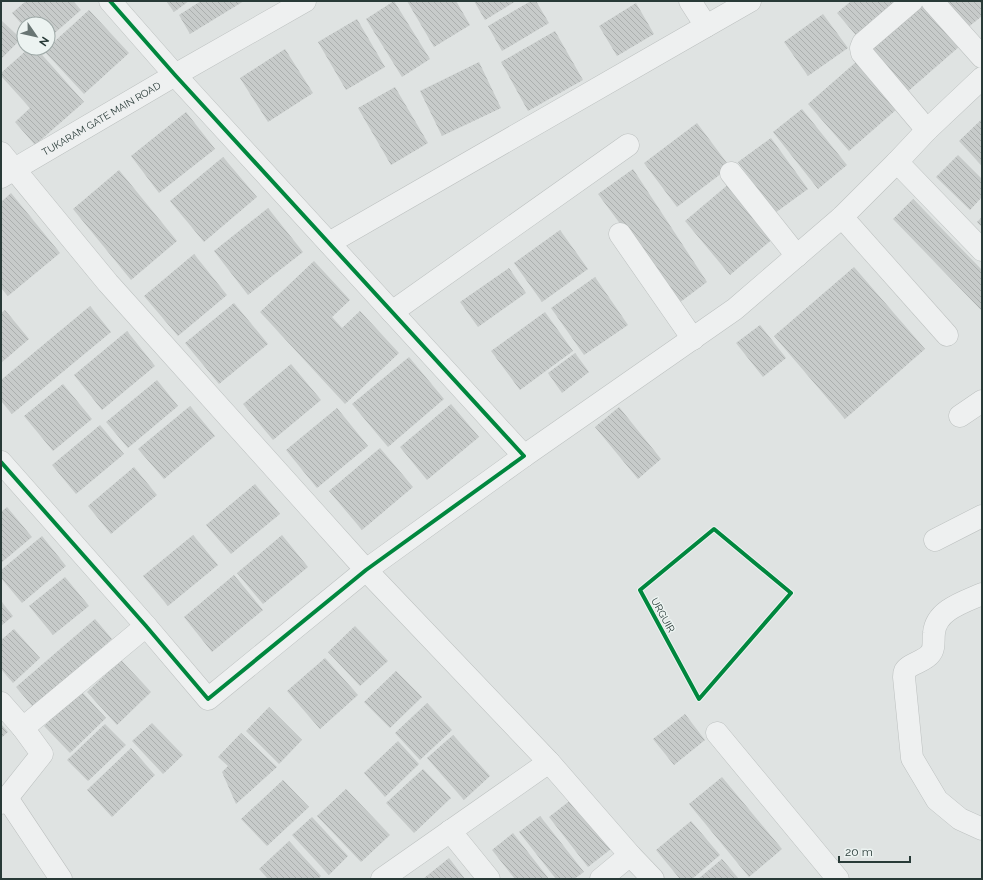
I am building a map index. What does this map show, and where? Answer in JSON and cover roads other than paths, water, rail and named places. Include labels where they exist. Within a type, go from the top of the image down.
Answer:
[{"type":"street","points":[[110,1],[175,75],[524,456]]},
{"type":"street","name":"TUKARAM GATE MAIN ROAD","points":[[5,166],[175,75],[305,1]]},
{"type":"street","points":[[690,1],[706,26]]},
{"type":"street","points":[[329,243],[750,1]]},
{"type":"street","points":[[912,1],[863,43],[861,48],[862,53],[927,130]]},
{"type":"street","points":[[932,1],[982,57]]},
{"type":"street","points":[[1,462],[146,626],[208,699],[366,570],[524,456],[736,309],[842,217],[927,130],[982,78]]},
{"type":"street","points":[[392,312],[628,145]]},
{"type":"street","points":[[897,162],[982,250]]},
{"type":"street","points":[[5,166],[366,570],[549,762],[630,855],[653,879]]},
{"type":"street","points":[[731,172],[797,256]]},
{"type":"street","points":[[842,217],[947,335]]},
{"type":"street","points":[[620,234],[693,339]]},
{"type":"street","points":[[960,416],[982,401]]},
{"type":"street","points":[[935,540],[982,516]]},
{"type":"street","points":[[982,594],[958,604],[944,613],[934,630],[933,651],[930,655],[908,668],[905,671],[904,678],[912,758],[937,800],[960,819],[982,829]]},
{"type":"street","points":[[23,728],[146,626]]},
{"type":"street","points":[[1,703],[23,728],[42,754],[4,800],[61,879]]},
{"type":"street","points":[[717,733],[838,879]]},
{"type":"street","points":[[382,879],[549,762]]},
{"type":"street","points":[[450,831],[489,879]]},
{"type":"street","points":[[601,879],[630,855]]}]
